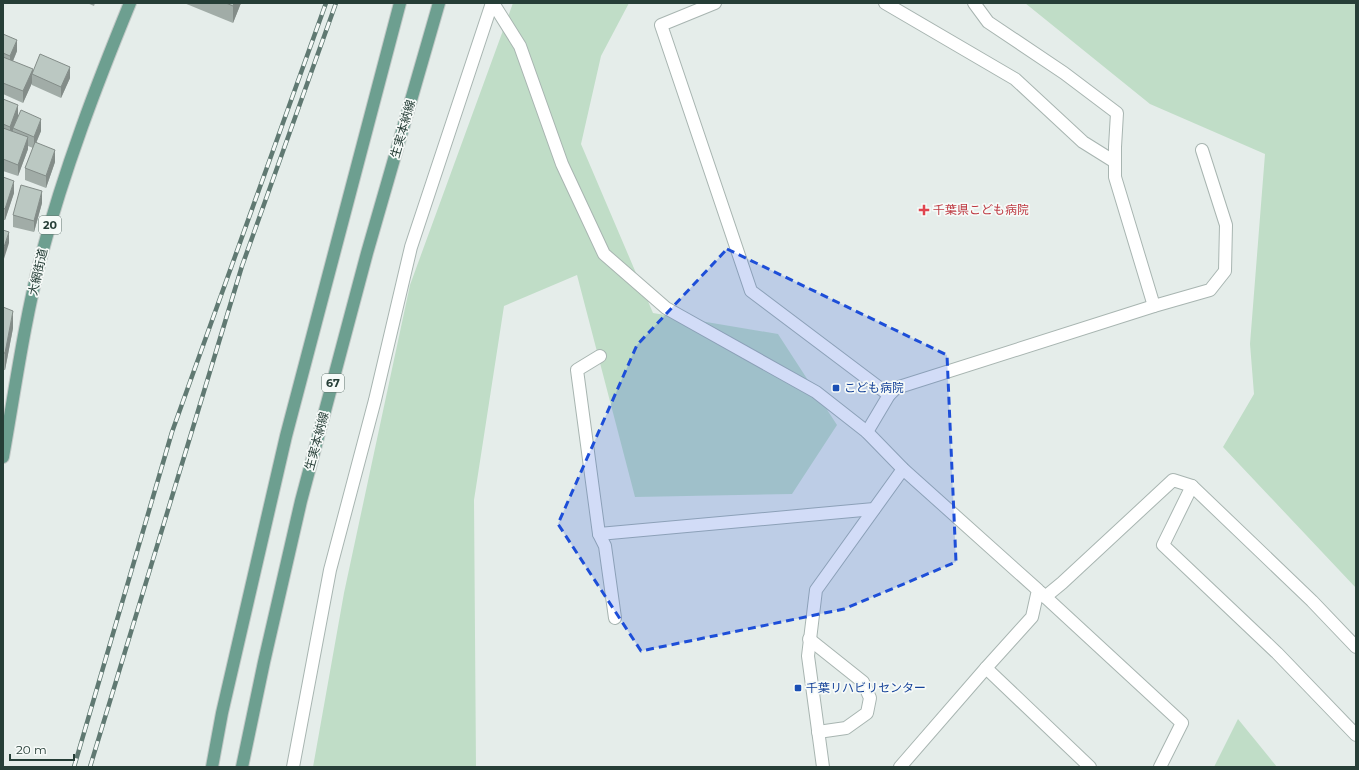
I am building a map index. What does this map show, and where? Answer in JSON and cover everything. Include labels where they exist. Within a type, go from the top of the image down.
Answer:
[{"type":"main road","name":"大網街道","points":[[3,457],[28,318],[45,244],[59,193],[96,88],[130,3]]},
{"type":"main road","points":[[212,767],[222,713],[286,436],[400,3]]},
{"type":"main road","name":"生実本納線","points":[[242,767],[264,662],[301,501],[367,253],[439,3]]},
{"type":"street","points":[[492,3],[520,46],[562,164],[604,254],[666,308],[816,392],[867,432],[903,470],[1042,594],[1182,724],[1160,767]]},
{"type":"street","points":[[293,767],[330,570],[375,400],[411,247],[492,3]]},
{"type":"street","points":[[715,3],[661,25],[751,292],[889,395]]},
{"type":"street","points":[[885,3],[1015,79],[1083,142],[1115,162]]},
{"type":"street","points":[[974,3],[988,22],[1064,73],[1117,113],[1115,176],[1154,306]]},
{"type":"street","points":[[867,432],[889,395],[896,388],[1154,306],[1210,290],[1225,271],[1226,225],[1202,150]]},
{"type":"street","points":[[600,356],[577,370],[598,534],[604,546],[615,618]]},
{"type":"street","points":[[823,767],[808,656],[816,590],[903,470]]},
{"type":"street","points":[[900,767],[1032,617],[1042,594],[1062,584],[1172,480],[1192,486],[1312,601],[1356,646]]},
{"type":"street","points":[[1192,486],[1163,545],[1277,653],[1356,735]]},
{"type":"street","points":[[598,534],[874,509]]},
{"type":"street","points":[[809,639],[863,682],[870,698],[868,713],[846,728],[818,732]]},
{"type":"street","points":[[986,668],[1090,767]]},
{"type":"highlighted area","points":[[727,249],[947,355],[956,562],[844,609],[641,651],[558,524],[637,345]]},
{"type":"green space","points":[[513,3],[629,3],[601,56],[581,144],[653,313],[778,334],[837,425],[792,494],[635,497],[577,275],[504,306],[474,500],[476,767],[313,767],[344,593],[410,285]]},
{"type":"green space","points":[[1025,3],[1356,3],[1356,588],[1223,447],[1254,394],[1250,344],[1265,154],[1150,104]]},
{"type":"green space","points":[[1238,719],[1277,767],[1214,767]]},
{"type":"building","points":[[226,3],[234,3],[233,6]]},
{"type":"building","points":[[3,34],[17,40],[10,56],[3,53]]},
{"type":"building","points":[[40,54],[70,67],[61,87],[32,74]]},
{"type":"building","points":[[3,57],[33,69],[23,91],[3,83]]},
{"type":"building","points":[[3,99],[18,105],[10,127],[3,124]]},
{"type":"building","points":[[21,110],[41,119],[34,137],[13,128]]},
{"type":"building","points":[[3,128],[28,137],[18,165],[3,159]]},
{"type":"building","points":[[35,142],[55,150],[46,176],[25,168]]},
{"type":"building","points":[[3,177],[14,181],[5,209],[3,208]]},
{"type":"building","points":[[21,185],[42,191],[34,221],[13,215]]},
{"type":"building","points":[[3,230],[9,232],[3,250]]},
{"type":"building","points":[[3,307],[13,311],[5,353],[3,353]]},
{"type":"railway","points":[[74,767],[172,432],[326,3]]},
{"type":"railway","points":[[90,767],[242,266],[336,3]]},
{"type":"place","name":"千葉県こども病院","points":[[924,210]]},
{"type":"place","name":"こども病院","points":[[836,388]]},
{"type":"place","name":"千葉リハビリセンター","points":[[798,688]]}]
